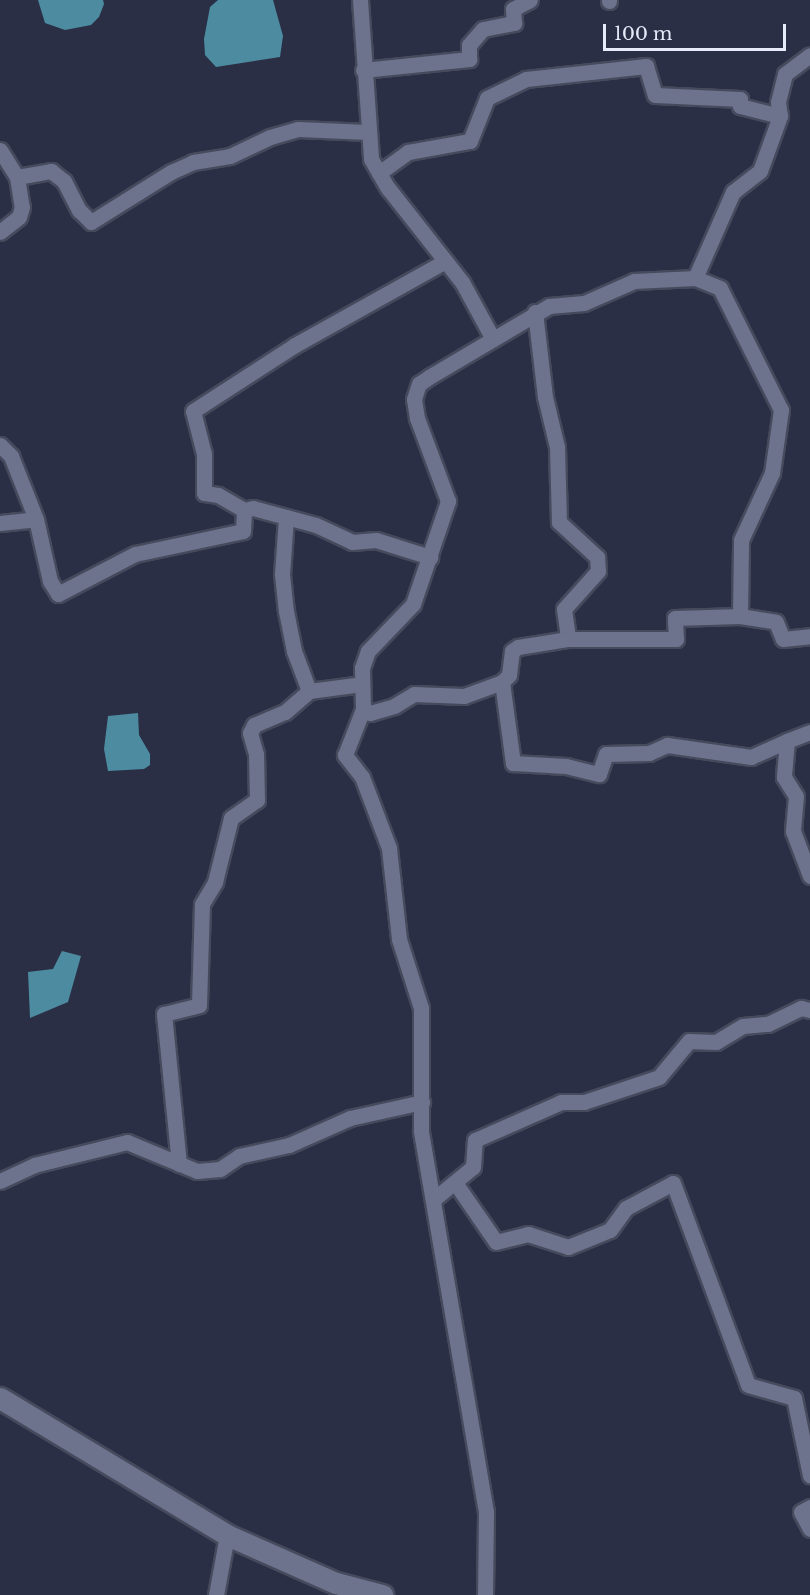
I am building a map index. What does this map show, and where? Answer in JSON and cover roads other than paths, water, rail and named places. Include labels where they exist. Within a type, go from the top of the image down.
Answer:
[{"type":"main road","points":[[0,1398],[228,1535],[336,1583],[382,1595]]},
{"type":"street","points":[[360,0],[363,70],[371,159],[379,173],[462,282],[494,339]]},
{"type":"street","points":[[363,70],[469,59],[469,45],[483,29],[514,23],[513,9],[530,0]]},
{"type":"street","points":[[695,278],[733,192],[760,171],[780,116],[778,102],[786,74],[810,55]]},
{"type":"street","points":[[379,173],[408,152],[470,141],[487,98],[526,79],[646,66],[655,95],[740,99],[740,106],[780,116]]},
{"type":"street","points":[[17,177],[51,171],[64,181],[79,210],[91,222],[171,172],[193,162],[230,156],[270,137],[298,129],[368,132]]},
{"type":"street","points":[[0,150],[17,177],[22,207],[19,217],[0,232]]},
{"type":"street","points":[[430,557],[376,540],[352,542],[316,525],[253,508],[244,510],[218,495],[204,494],[204,454],[193,411],[316,333],[445,261]]},
{"type":"street","points":[[485,1595],[486,1512],[435,1199],[421,1130],[421,1008],[399,939],[389,848],[362,777],[345,755],[345,747],[363,709],[362,684],[368,651],[413,604],[448,501],[417,418],[414,399],[420,384],[429,376],[494,339],[535,312],[549,306],[598,299],[634,281],[695,278],[720,288],[781,410],[772,473],[741,540],[740,616]]},
{"type":"street","points":[[535,312],[545,397],[557,447],[559,522],[597,557],[598,571],[564,609],[568,639]]},
{"type":"street","points":[[0,445],[10,456],[36,519],[50,581],[57,594],[135,554],[243,531],[244,510]]},
{"type":"street","points":[[286,517],[282,574],[286,611],[294,651],[309,691]]},
{"type":"street","points":[[0,523],[36,519]]},
{"type":"street","points":[[363,709],[370,713],[394,706],[414,694],[464,696],[502,682],[509,675],[512,651],[535,643],[568,639],[676,639],[675,618],[740,616],[776,622],[783,639],[810,636]]},
{"type":"street","points":[[502,682],[513,763],[566,766],[599,774],[606,754],[649,753],[667,745],[751,757],[810,732]]},
{"type":"street","points":[[179,1164],[164,1014],[199,1005],[202,904],[215,882],[231,818],[257,800],[256,754],[250,733],[254,725],[285,712],[309,691],[362,684]]},
{"type":"street","points":[[787,741],[784,777],[796,796],[793,831],[810,876]]},
{"type":"street","points":[[435,1199],[456,1184],[473,1167],[475,1140],[561,1102],[584,1102],[659,1077],[689,1041],[716,1042],[743,1026],[768,1024],[801,1008],[810,1010]]},
{"type":"street","points":[[0,1181],[34,1165],[127,1142],[197,1170],[220,1169],[239,1156],[289,1145],[350,1118],[422,1102]]},
{"type":"street","points":[[456,1184],[496,1242],[528,1234],[568,1247],[610,1230],[626,1208],[673,1183],[748,1385],[794,1398],[810,1475]]},
{"type":"street","points":[[810,1507],[801,1512],[810,1529]]},
{"type":"street","points":[[216,1595],[228,1535]]},
{"type":"water","points":[[38,0],[103,0],[104,4],[99,17],[91,25],[65,30],[45,23]]},
{"type":"water","points":[[218,0],[273,0],[283,36],[280,57],[216,67],[205,55],[204,39],[210,7]]},
{"type":"water","points":[[138,713],[139,735],[150,754],[150,765],[144,769],[108,771],[104,749],[108,716]]},
{"type":"water","points":[[62,951],[81,956],[68,1002],[30,1018],[28,972],[53,969]]}]
